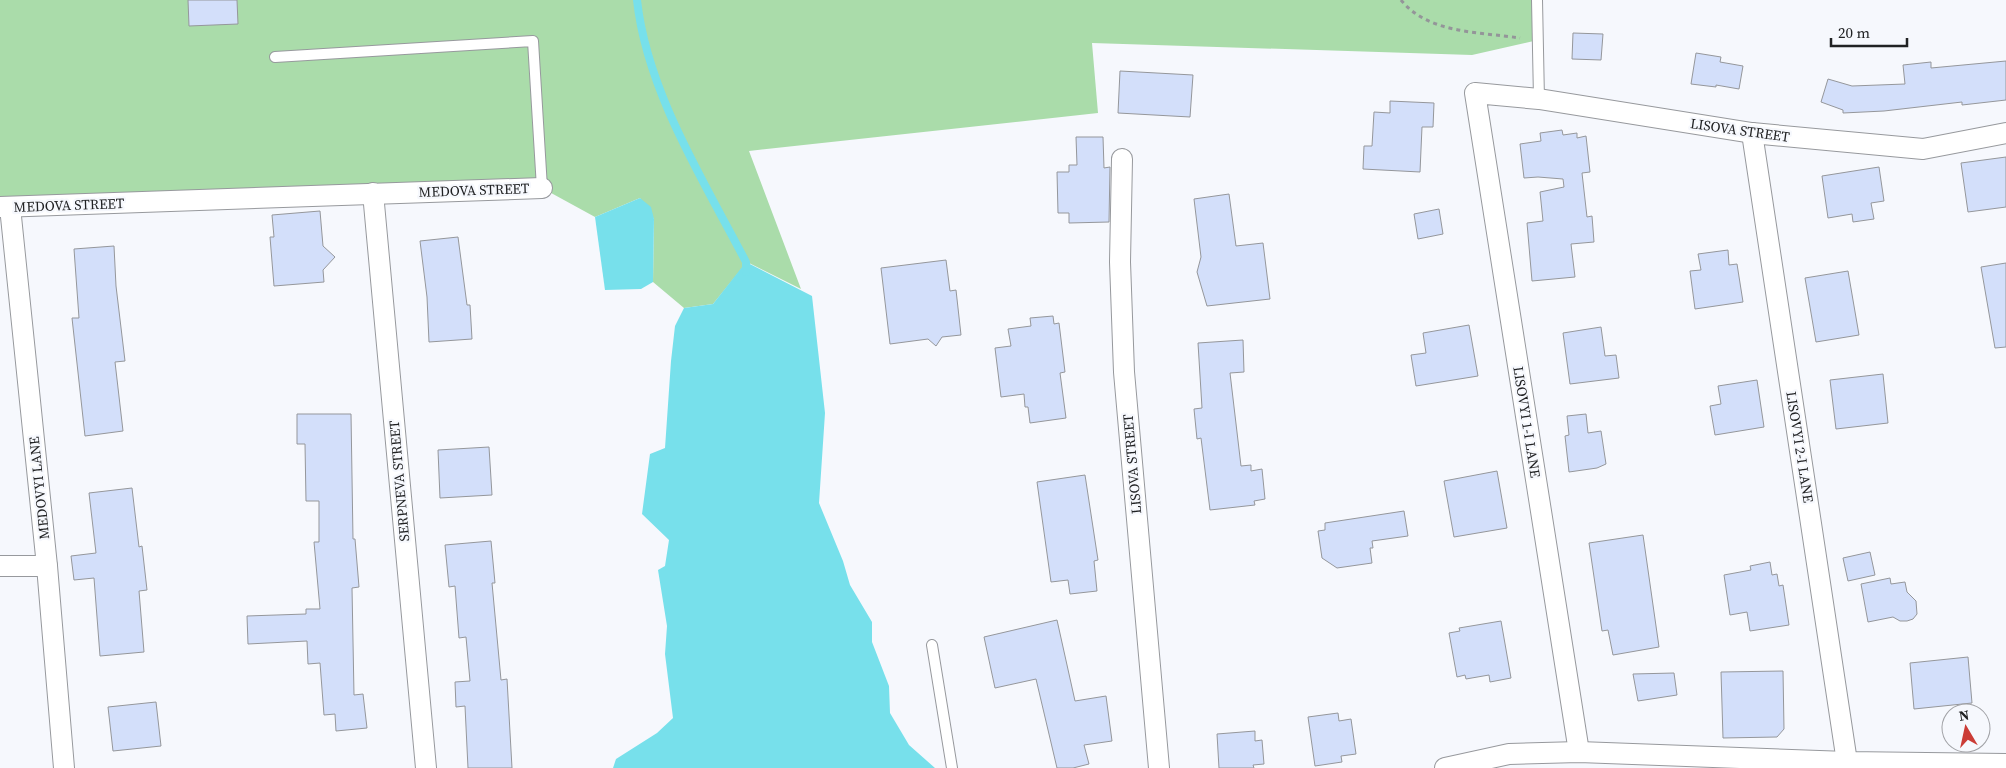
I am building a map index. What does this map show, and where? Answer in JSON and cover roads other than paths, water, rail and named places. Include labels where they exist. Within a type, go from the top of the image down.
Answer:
[{"type":"street","name":"LISOVA STREET","points":[[1475,93],[1539,99],[1752,133],[1923,149],[2006,133]]},
{"type":"street","name":"LISOVYI 1-I LANE","points":[[1475,93],[1579,752]]},
{"type":"street","name":"LISOVYI 2-I LANE","points":[[1752,133],[1848,762]]},
{"type":"street","name":"LISOVA STREET","points":[[1122,159],[1120,262],[1124,372],[1159,768]]},
{"type":"street","name":"MEDOVA STREET","points":[[5,207],[542,188]]},
{"type":"street","name":"SERPNEVA STREET","points":[[373,193],[426,768]]},
{"type":"street","name":"MEDOVYI LANE","points":[[5,207],[47,566],[64,768]]},
{"type":"street","points":[[0,566],[47,566]]},
{"type":"street","points":[[1445,768],[1509,754],[1579,752],[1848,762],[2006,764]]},
{"type":"lane","points":[[1537,0],[1539,99]]},
{"type":"lane","name":"MEDOVA STREET","points":[[275,56],[533,40],[542,188]]},
{"type":"lane","points":[[932,645],[952,768]]},
{"type":"water","points":[[640,198],[651,207],[654,219],[653,282],[641,289],[605,290],[595,217]]},
{"type":"water","points":[[746,262],[812,296],[825,413],[819,503],[843,561],[850,585],[872,622],[872,642],[889,686],[890,713],[909,745],[935,768],[613,768],[616,759],[657,733],[673,718],[665,654],[667,626],[658,570],[665,566],[669,540],[642,514],[650,454],[665,448],[675,326],[684,308],[713,304]]},
{"type":"waterway","points":[[637,0],[652,68],[665,102],[696,168],[746,262],[746,272]]}]
